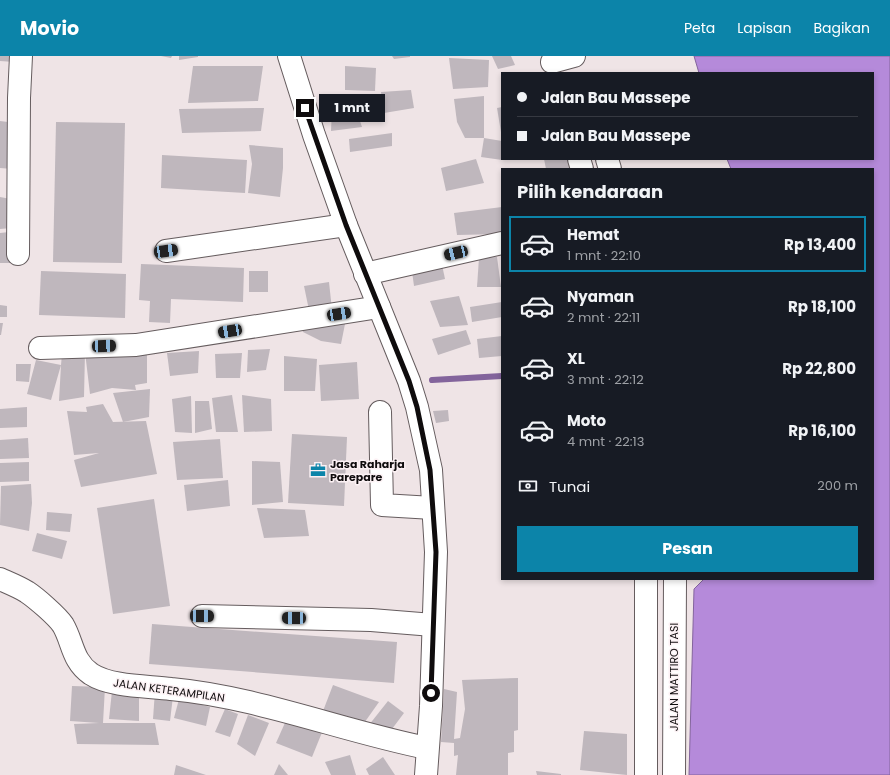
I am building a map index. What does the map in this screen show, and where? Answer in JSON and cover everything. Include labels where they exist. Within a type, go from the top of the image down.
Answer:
[{"type":"main road","points":[[18,254],[19,98],[22,56]]},
{"type":"main road","points":[[289,56],[314,135],[346,225],[409,381],[417,407],[430,470],[436,552],[431,706],[426,775]]},
{"type":"main road","points":[[553,64],[575,56],[581,72]]},
{"type":"main road","points":[[166,251],[346,225]]},
{"type":"main road","points":[[365,274],[501,243]]},
{"type":"main road","points":[[40,348],[136,345],[378,307]]},
{"type":"main road","points":[[380,412],[382,505],[433,508]]},
{"type":"main road","name":"JALAN KETERAMPILAN","points":[[0,579],[27,592],[57,617],[63,625],[79,663],[91,674],[107,680],[126,684],[190,690],[260,704],[390,741],[427,748]]},
{"type":"main road","points":[[646,580],[646,775]]},
{"type":"main road","name":"JALAN MATTIRO TASI","points":[[674,775],[675,580]]},
{"type":"main road","points":[[202,616],[371,620],[433,625]]},
{"type":"shaded area","points":[[694,56],[890,56],[890,775],[689,775],[694,589],[703,580],[874,580],[874,168],[731,168],[727,160],[874,160],[874,72],[699,72]]},
{"type":"building","points":[[0,56],[15,56],[14,62],[0,61]]},
{"type":"building","points":[[161,56],[172,56],[171,58]]},
{"type":"building","points":[[179,56],[198,56],[198,57],[179,60]]},
{"type":"building","points":[[392,56],[410,56],[410,57],[394,59]]},
{"type":"building","points":[[492,56],[511,56],[515,65],[498,69]]},
{"type":"building","points":[[449,58],[489,60],[488,87],[453,89]]},
{"type":"building","points":[[193,66],[263,66],[258,101],[188,103]]},
{"type":"building","points":[[345,66],[376,68],[375,91],[345,90]]},
{"type":"building","points":[[411,90],[414,108],[384,113],[381,92]]},
{"type":"building","points":[[484,96],[484,138],[465,138],[457,122],[454,99]]},
{"type":"building","points":[[501,107],[501,132],[497,108]]},
{"type":"building","points":[[264,108],[261,131],[182,133],[179,109]]},
{"type":"building","points":[[332,108],[357,112],[362,127],[331,131]]},
{"type":"building","points":[[0,121],[16,123],[13,169],[0,168]]},
{"type":"building","points":[[56,122],[125,123],[122,263],[53,262]]},
{"type":"building","points":[[392,133],[392,146],[350,152],[349,139]]},
{"type":"building","points":[[484,138],[501,141],[501,160],[481,157]]},
{"type":"building","points":[[249,145],[283,148],[283,168],[280,197],[248,193],[252,164]]},
{"type":"building","points":[[162,155],[247,160],[245,193],[161,188]]},
{"type":"building","points":[[476,159],[484,183],[446,191],[441,168]]},
{"type":"building","points":[[544,160],[571,160],[573,168],[546,168]]},
{"type":"building","points":[[0,197],[16,200],[12,228],[0,229]]},
{"type":"building","points":[[501,207],[501,234],[457,235],[454,213]]},
{"type":"building","points":[[9,232],[15,263],[0,263],[0,233]]},
{"type":"building","points":[[497,257],[501,287],[477,287],[479,258]]},
{"type":"building","points":[[441,260],[445,279],[414,286],[411,264]]},
{"type":"building","points":[[141,264],[244,268],[243,302],[171,299],[170,323],[149,322],[150,301],[139,300]]},
{"type":"building","points":[[41,271],[126,274],[125,318],[39,315]]},
{"type":"building","points":[[249,271],[268,271],[268,292],[249,292]]},
{"type":"building","points":[[329,282],[332,310],[310,315],[304,286]]},
{"type":"building","points":[[459,296],[468,325],[440,327],[430,301]]},
{"type":"building","points":[[501,302],[501,317],[472,322],[470,307]]},
{"type":"building","points":[[0,305],[7,306],[7,317],[0,317]]},
{"type":"building","points":[[300,320],[345,324],[341,344],[321,341],[303,332]]},
{"type":"building","points":[[0,323],[3,323],[1,335],[0,335]]},
{"type":"building","points":[[466,330],[471,344],[438,355],[432,339]]},
{"type":"building","points":[[501,336],[501,356],[479,358],[477,339]]},
{"type":"building","points":[[147,347],[147,383],[135,385],[136,390],[112,388],[90,394],[85,352]]},
{"type":"building","points":[[270,349],[266,370],[247,372],[248,350]]},
{"type":"building","points":[[199,351],[198,373],[170,376],[167,353]]},
{"type":"building","points":[[85,352],[84,397],[59,401],[62,354]]},
{"type":"building","points":[[242,353],[240,378],[216,378],[215,354]]},
{"type":"building","points":[[284,356],[317,359],[315,391],[284,391]]},
{"type":"building","points":[[36,360],[61,365],[51,400],[27,394]]},
{"type":"building","points":[[357,362],[359,399],[321,401],[319,365]]},
{"type":"building","points":[[16,364],[31,364],[29,382],[16,381]]},
{"type":"building","points":[[150,389],[149,417],[123,422],[113,393]]},
{"type":"building","points":[[232,395],[238,432],[216,432],[212,398]]},
{"type":"building","points":[[242,395],[271,399],[272,431],[244,432]]},
{"type":"building","points":[[191,396],[192,433],[175,432],[172,399]]},
{"type":"building","points":[[195,401],[209,401],[212,429],[195,433]]},
{"type":"building","points":[[103,404],[113,422],[146,421],[157,474],[81,487],[74,460],[99,453],[74,455],[67,411],[87,412],[86,407]]},
{"type":"building","points":[[27,407],[27,427],[0,428],[0,409]]},
{"type":"building","points":[[448,410],[449,421],[436,423],[433,411]]},
{"type":"building","name":"Jasa Raharja Parepare","points":[[292,434],[347,437],[344,506],[288,503]]},
{"type":"building","points":[[28,438],[29,458],[0,459],[0,440]]},
{"type":"building","points":[[220,439],[223,478],[177,480],[173,442]]},
{"type":"building","points":[[252,461],[280,462],[283,502],[252,505]]},
{"type":"building","points":[[29,462],[29,481],[0,482],[0,463]]},
{"type":"building","points":[[228,480],[230,506],[187,511],[184,485]]},
{"type":"building","points":[[31,484],[32,503],[29,531],[0,525],[1,486]]},
{"type":"building","points":[[154,499],[170,606],[113,614],[97,508]]},
{"type":"building","points":[[257,508],[305,510],[309,536],[264,538]]},
{"type":"building","points":[[47,512],[72,514],[70,532],[46,530]]},
{"type":"building","points":[[37,533],[67,541],[62,559],[32,551]]},
{"type":"building","points":[[152,624],[397,642],[394,683],[149,664]]},
{"type":"building","points":[[518,678],[518,730],[514,731],[514,752],[508,753],[508,775],[456,775],[458,755],[454,756],[454,743],[441,742],[444,689],[457,692],[454,739],[460,738],[465,709],[462,680]]},
{"type":"building","points":[[333,685],[379,702],[362,726],[323,711]]},
{"type":"building","points":[[72,686],[105,687],[103,723],[155,723],[159,745],[77,744],[74,724],[99,723],[70,721]]},
{"type":"building","points":[[112,691],[139,695],[139,721],[109,719]]},
{"type":"building","points":[[155,691],[173,696],[170,721],[153,719]]},
{"type":"building","points":[[179,699],[210,707],[206,726],[174,718]]},
{"type":"building","points":[[388,701],[404,713],[386,737],[365,730]]},
{"type":"building","points":[[225,709],[238,714],[230,737],[215,732]]},
{"type":"building","points":[[248,715],[269,723],[255,756],[237,744]]},
{"type":"building","points":[[288,716],[323,730],[312,757],[276,743]]},
{"type":"building","points":[[584,731],[627,734],[627,775],[580,770]]},
{"type":"building","points":[[350,755],[356,775],[331,775],[325,762]]},
{"type":"building","points":[[383,757],[395,775],[369,775],[366,769]]},
{"type":"building","points":[[279,764],[288,775],[274,775]]},
{"type":"building","points":[[176,765],[206,775],[174,775]]},
{"type":"building","points":[[536,771],[561,774],[561,775],[537,775]]},
{"type":"waterway","points":[[432,380],[501,376]]},
{"type":"place","name":"Jasa Raharja Parepare","points":[[318,470]]},
{"type":"route","points":[[305,108],[346,225],[409,381],[417,407],[430,470],[436,552],[431,693]]}]
